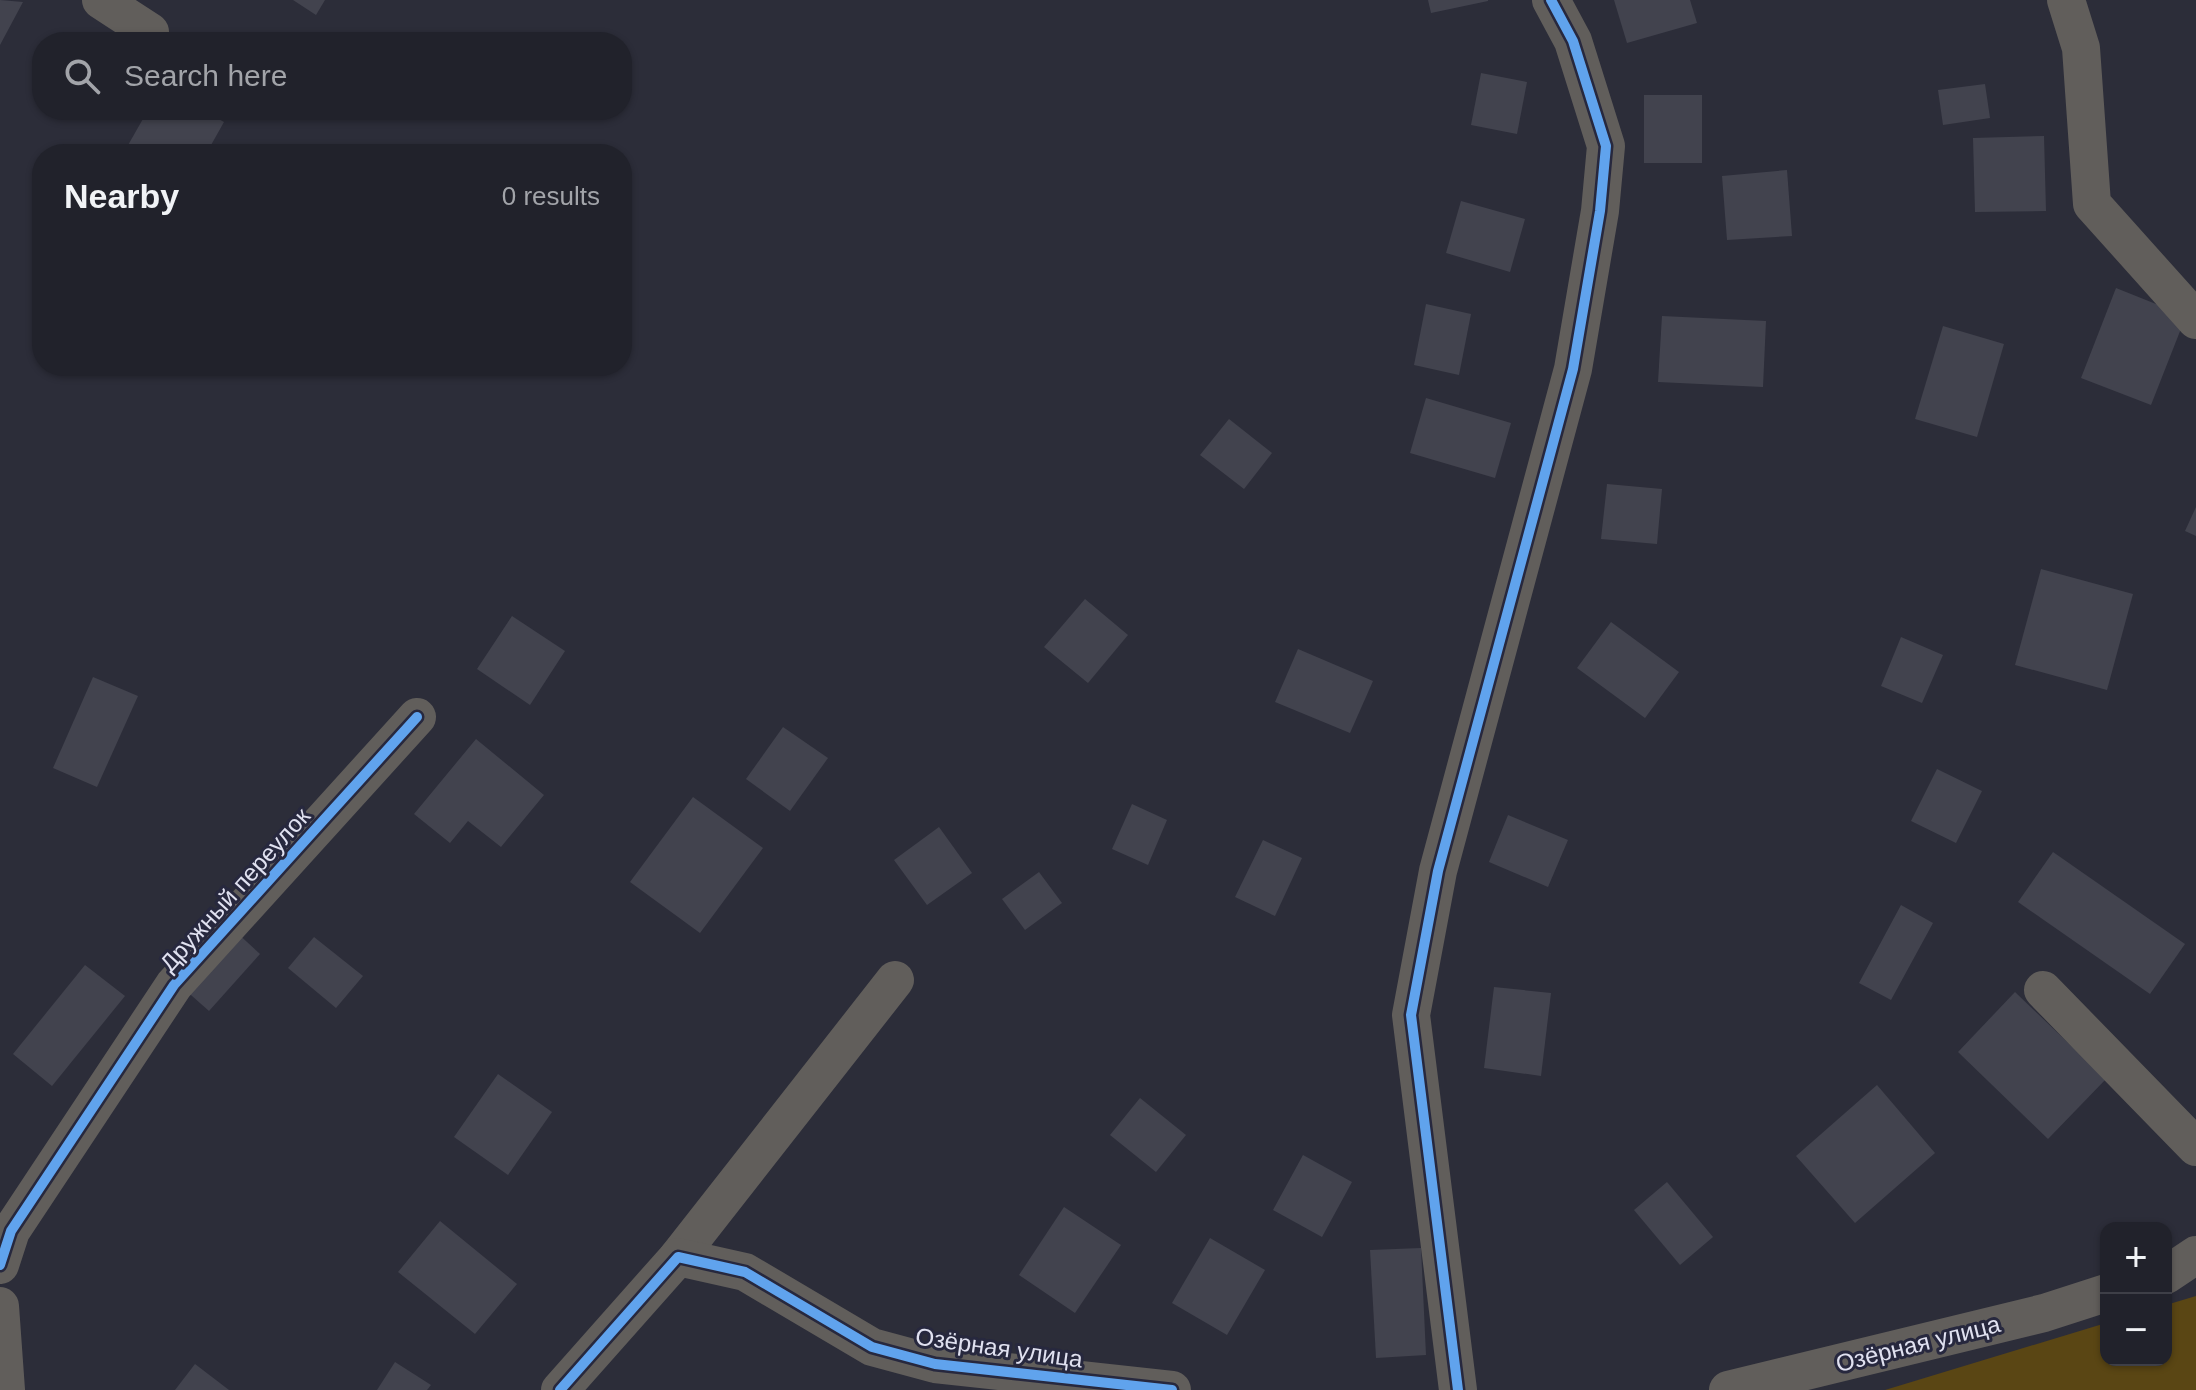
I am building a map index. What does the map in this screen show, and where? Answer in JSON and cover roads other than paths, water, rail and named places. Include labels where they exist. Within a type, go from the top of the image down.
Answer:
[{"type":"street","points":[[101,0],[150,32]]},
{"type":"street","points":[[1458,1390],[1411,1015],[1438,871],[1573,369],[1600,211],[1606,146],[1573,41],[1551,0]]},
{"type":"street","points":[[2066,0],[2081,48],[2092,204],[2196,320]]},
{"type":"street","name":"Дружный переулок","points":[[0,1265],[11,1231],[174,985],[417,717]]},
{"type":"street","points":[[560,1390],[678,1257],[895,980]]},
{"type":"street","points":[[2043,990],[2196,1147]]},
{"type":"street","points":[[2172,1271],[2196,1255]]},
{"type":"street","name":"Озёрная улица","points":[[678,1257],[745,1272],[872,1347],[935,1364],[1172,1390]]},
{"type":"street","name":"Озёрная улица","points":[[1728,1390],[2044,1313],[2103,1294]]},
{"type":"street","points":[[0,1306],[6,1390]]}]
